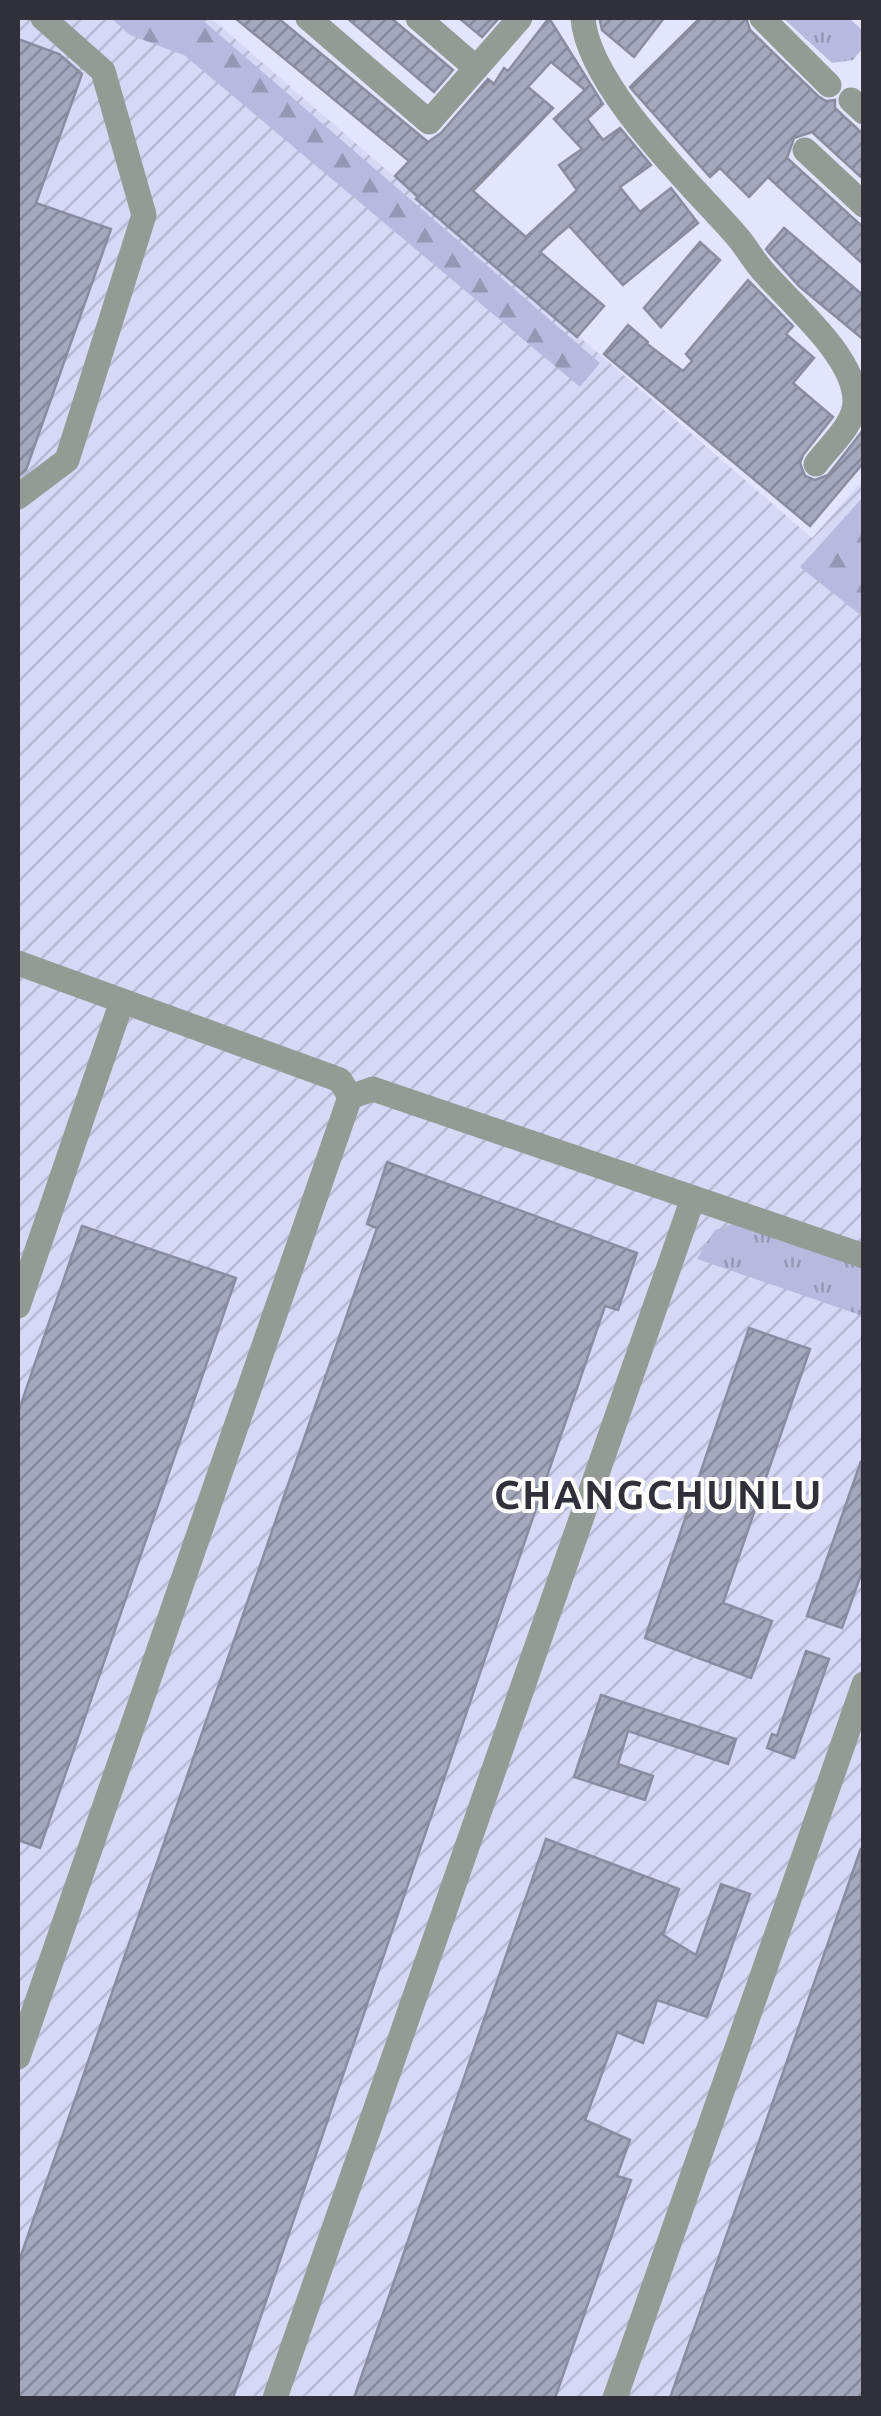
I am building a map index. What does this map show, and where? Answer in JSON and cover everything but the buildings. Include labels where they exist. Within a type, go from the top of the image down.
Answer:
[{"type":"street","points":[[18,497],[67,460],[144,215],[103,70],[44,18]]},
{"type":"street","points":[[308,18],[429,122],[520,18]]},
{"type":"street","points":[[418,18],[476,68]]},
{"type":"street","points":[[583,18],[598,63],[618,97],[763,271],[833,347],[855,381],[851,419],[816,464]]},
{"type":"street","points":[[762,18],[829,86]]},
{"type":"street","points":[[805,150],[864,206]]},
{"type":"street","points":[[18,963],[340,1080],[350,1097],[18,2057]]},
{"type":"street","points":[[18,1306],[122,1001]]},
{"type":"street","points":[[350,1097],[373,1089],[864,1256]]},
{"type":"street","points":[[275,2398],[694,1198]]},
{"type":"street","points":[[615,2398],[864,1684]]},
{"type":"shaded area","points":[[18,18],[211,18],[812,538],[863,480],[863,2398],[18,2398]]},
{"type":"green space","points":[[111,18],[200,18],[600,363],[580,387],[184,55],[130,35]]},
{"type":"green space","points":[[783,18],[849,18],[863,31],[863,48],[853,60],[832,63]]},
{"type":"green space","points":[[863,497],[863,617],[800,567]]},
{"type":"green space","points":[[736,1223],[863,1266],[863,1316],[697,1259],[715,1230]]},
{"type":"district","name":"CHANGCHUNLU","points":[[659,1495]]}]
